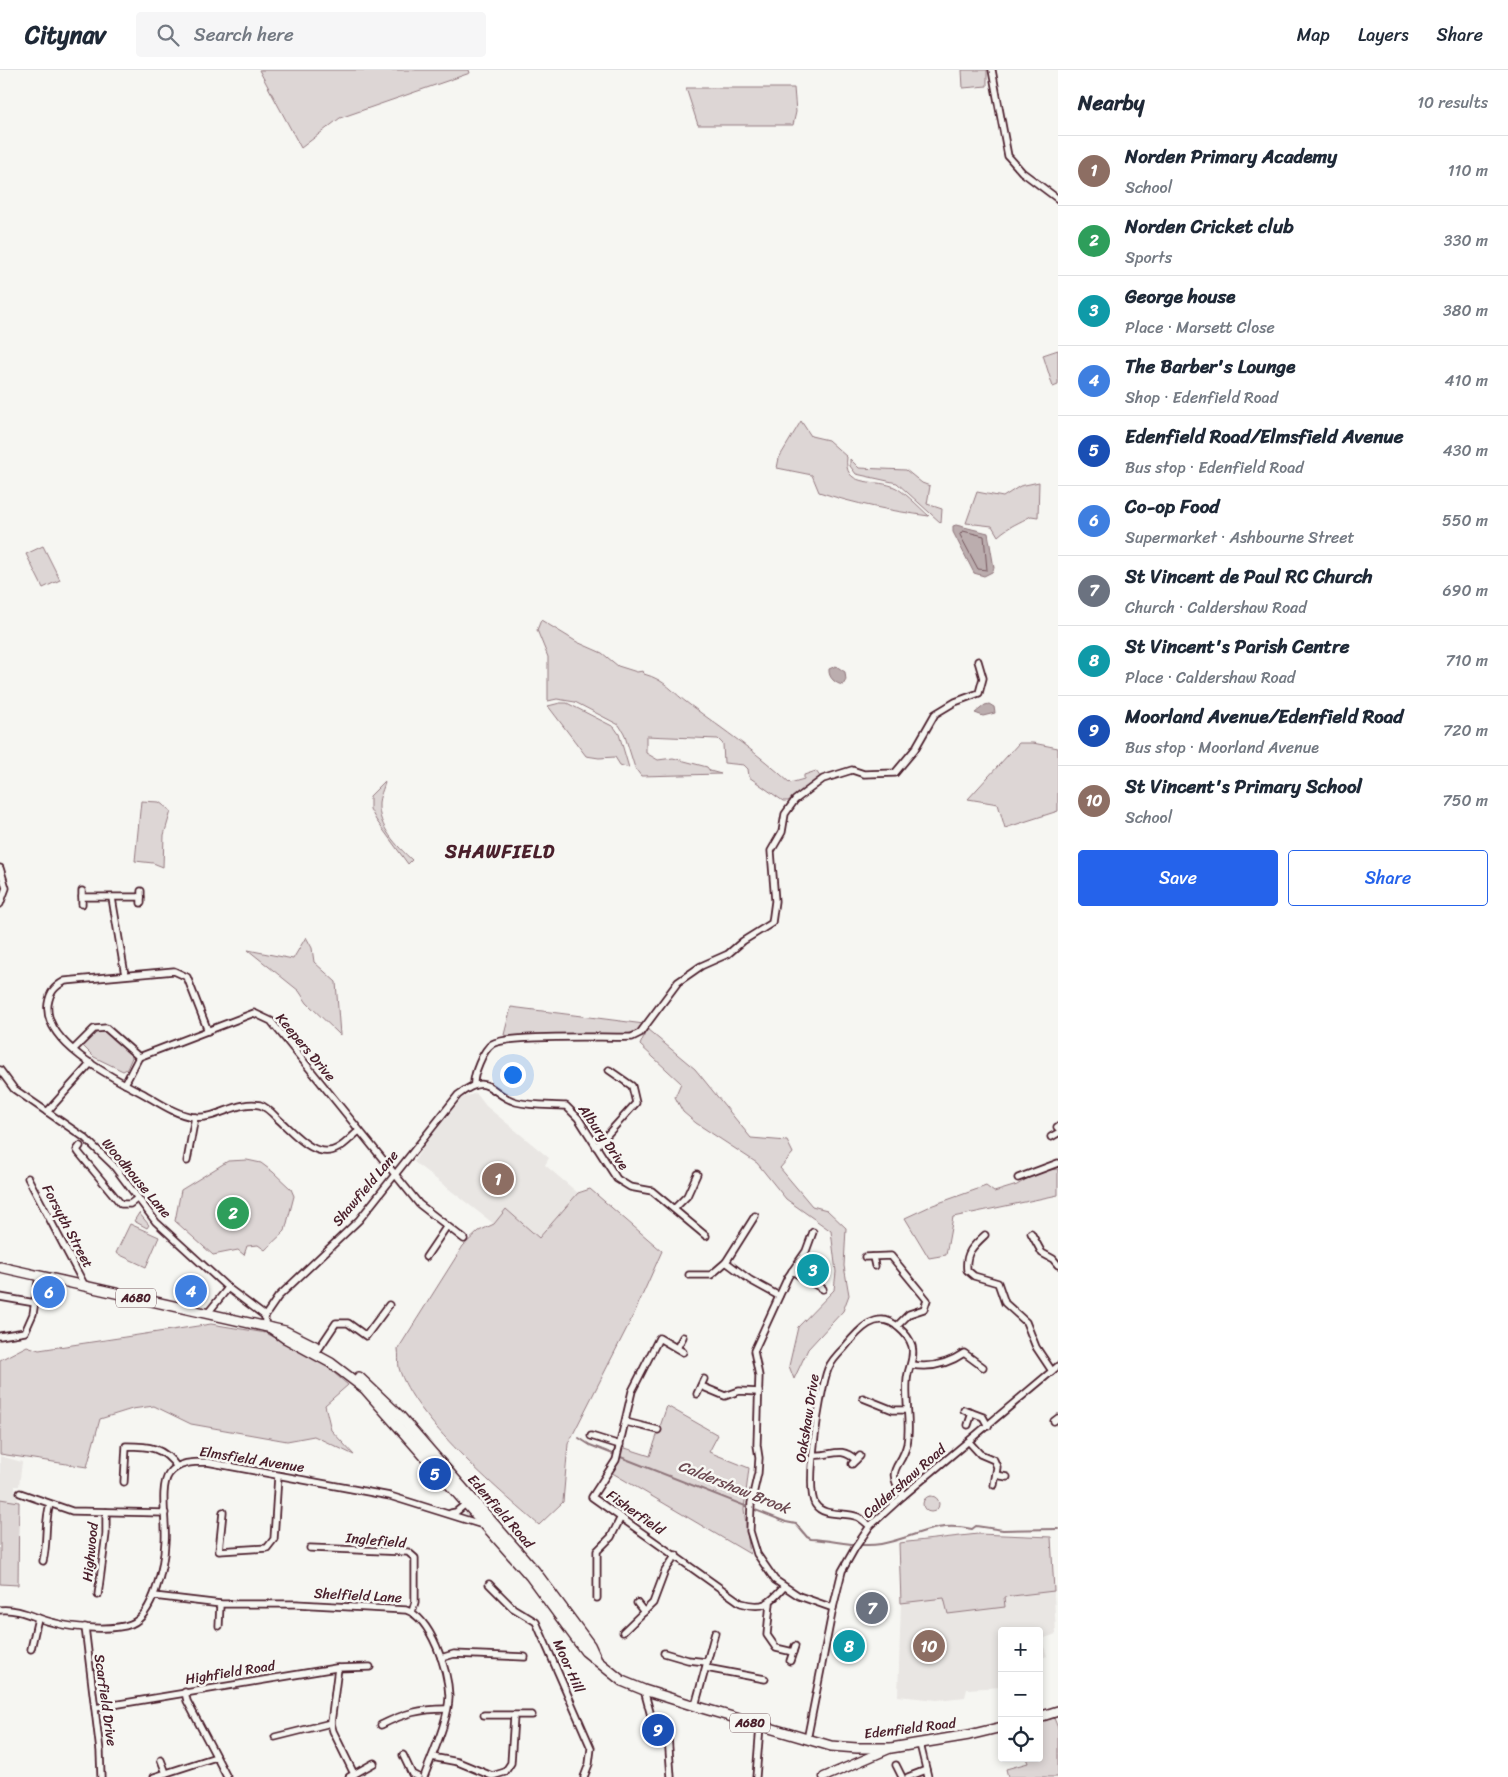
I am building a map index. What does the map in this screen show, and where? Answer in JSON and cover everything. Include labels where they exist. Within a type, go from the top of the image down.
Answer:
[{"type":"main road","name":"Edenfield Road","points":[[0,1267],[268,1328],[285,1338],[317,1351],[365,1389],[535,1570],[552,1599]]},
{"type":"main road","name":"Edenfield Road","points":[[470,1501],[485,1526],[552,1599],[590,1645],[597,1661],[622,1680],[644,1690],[807,1740],[857,1748],[891,1748],[920,1744],[998,1728]]},
{"type":"main road","points":[[1043,1716],[1058,1711]]},
{"type":"street","points":[[992,70],[1008,156],[1022,172],[1058,199]]},
{"type":"street","points":[[471,1086],[473,1076],[488,1048],[498,1042],[519,1038],[632,1037],[640,1033],[678,982],[701,966],[728,954],[743,941],[768,927],[772,923],[775,901],[771,851],[782,832],[789,806],[823,779],[852,770],[871,775],[895,773],[915,749],[934,714],[955,702],[979,693],[984,678],[978,661]]},
{"type":"street","points":[[0,868],[6,888],[0,904]]},
{"type":"street","points":[[82,898],[141,897]]},
{"type":"street","points":[[112,898],[125,975]]},
{"type":"street","points":[[208,1031],[187,977],[174,971],[65,981],[53,988],[47,1009],[49,1022],[57,1034],[91,1063],[177,1112],[195,1117],[214,1114],[248,1103],[263,1106],[309,1146],[325,1152],[338,1148],[359,1131]]},
{"type":"street","name":"Keepers Drive","points":[[139,1057],[254,1013],[271,1021],[419,1204],[464,1239]]},
{"type":"street","points":[[74,1049],[94,1029],[106,1028],[139,1057],[125,1084]]},
{"type":"street","points":[[47,1112],[91,1063]]},
{"type":"street","name":"Woodhouse Lane","points":[[0,1070],[2,1079],[14,1089],[86,1138],[113,1165],[156,1222],[228,1288],[265,1316]]},
{"type":"street","points":[[596,1147],[636,1102],[632,1086],[609,1070]]},
{"type":"street","name":"Albury Drive","points":[[471,1086],[486,1085],[515,1102],[566,1106],[578,1118],[617,1179],[630,1187],[652,1191],[675,1208],[706,1236]]},
{"type":"street","name":"Shawfield Lane","points":[[265,1316],[278,1297],[359,1220],[458,1095],[471,1086]]},
{"type":"street","points":[[187,1161],[195,1117]]},
{"type":"street","points":[[1051,1137],[1058,1129]]},
{"type":"street","points":[[80,1146],[77,1150],[79,1153],[121,1204],[130,1204],[138,1198]]},
{"type":"street","points":[[1018,1178],[1058,1162]]},
{"type":"street","points":[[675,1208],[687,1196],[697,1174]]},
{"type":"street","name":"Forsyth Street","points":[[28,1178],[85,1286]]},
{"type":"street","points":[[689,1275],[711,1275],[726,1262],[755,1216]]},
{"type":"street","points":[[426,1257],[448,1226]]},
{"type":"street","points":[[813,1232],[806,1251],[792,1271],[754,1351],[759,1376],[758,1473],[751,1503],[750,1531],[757,1554],[775,1580],[799,1596],[833,1608]]},
{"type":"street","points":[[1031,1233],[1042,1253],[1058,1265]]},
{"type":"street","points":[[985,1235],[970,1249],[967,1258],[967,1270],[974,1276],[1001,1281],[1005,1303],[1026,1322],[1036,1348],[1052,1371]]},
{"type":"street","points":[[865,1257],[891,1256],[901,1271],[927,1300],[929,1306],[909,1314],[897,1326],[908,1337],[912,1345],[912,1365],[907,1380],[907,1442],[897,1463],[894,1476],[895,1483],[903,1496]]},
{"type":"street","points":[[873,1257],[875,1266]]},
{"type":"street","points":[[726,1262],[750,1280],[779,1296]]},
{"type":"street","points":[[792,1271],[823,1289]]},
{"type":"street","points":[[0,1336],[24,1332],[35,1303],[39,1276]]},
{"type":"street","points":[[207,1314],[228,1288]]},
{"type":"street","points":[[0,1297],[35,1303]]},
{"type":"street","points":[[317,1351],[336,1322],[348,1322],[366,1336],[389,1304]]},
{"type":"street","points":[[265,1316],[268,1328]]},
{"type":"street","name":"Oakshaw Drive","points":[[870,1526],[857,1517],[826,1512],[816,1505],[812,1491],[813,1455],[827,1370],[831,1362],[870,1322],[888,1321],[897,1326]]},
{"type":"street","points":[[652,1335],[683,1352]]},
{"type":"street","points":[[677,1348],[683,1337]]},
{"type":"street","name":"Fisherfield","points":[[659,1338],[632,1391],[616,1460],[592,1497],[742,1603],[755,1607],[770,1603]]},
{"type":"street","points":[[963,1346],[964,1354],[984,1367]]},
{"type":"street","points":[[912,1365],[928,1368],[937,1363],[952,1361],[964,1354]]},
{"type":"street","name":"Caldershaw Road","points":[[807,1740],[842,1571],[861,1539],[870,1526],[903,1496],[1058,1366]]},
{"type":"street","points":[[697,1394],[704,1379]]},
{"type":"street","points":[[701,1386],[725,1396],[740,1391],[759,1392]]},
{"type":"street","points":[[873,1402],[876,1395]]},
{"type":"street","points":[[863,1398],[893,1410],[907,1410]]},
{"type":"street","points":[[964,1410],[983,1417],[988,1426]]},
{"type":"street","points":[[968,1425],[972,1413]]},
{"type":"street","points":[[626,1422],[658,1430]]},
{"type":"street","points":[[591,1436],[600,1435],[619,1447]]},
{"type":"street","points":[[969,1442],[980,1454],[994,1460],[997,1467],[994,1485]]},
{"type":"street","points":[[0,1610],[19,1610],[57,1624],[113,1627],[132,1624],[146,1611],[154,1596],[165,1543],[165,1488],[168,1476],[177,1467],[169,1456],[160,1450],[146,1446],[126,1446],[124,1482]]},
{"type":"street","points":[[813,1455],[826,1455],[841,1451],[846,1452],[856,1460]]},
{"type":"street","name":"Elmsfield Avenue","points":[[177,1467],[190,1462],[207,1462],[390,1496],[485,1526]]},
{"type":"street","points":[[996,1475],[1007,1477]]},
{"type":"street","points":[[223,1512],[219,1551],[267,1548],[274,1538],[278,1476]]},
{"type":"street","name":"Highwood","points":[[20,1493],[72,1511],[165,1513]]},
{"type":"street","points":[[446,1514],[456,1512],[470,1501]]},
{"type":"street","points":[[42,1561],[47,1546],[46,1516],[50,1504]]},
{"type":"street","name":"Highwood","points":[[98,1595],[106,1534],[106,1512]]},
{"type":"street","points":[[597,1598],[597,1551],[611,1537],[621,1517]]},
{"type":"street","name":"Inglefield","points":[[310,1548],[408,1552],[415,1558],[415,1602],[412,1612]]},
{"type":"street","points":[[623,1632],[653,1603],[665,1571],[676,1555]]},
{"type":"street","name":"Moor Hill","points":[[489,1584],[513,1608],[536,1622],[591,1748],[589,1764],[584,1777]]},
{"type":"street","points":[[784,1587],[770,1603],[767,1635],[776,1648],[794,1649],[790,1661]]},
{"type":"street","name":"Shelfield Lane","points":[[154,1596],[220,1604],[296,1604],[412,1612],[422,1620],[430,1631],[440,1658],[449,1696],[432,1757],[424,1777]]},
{"type":"street","points":[[637,1603],[644,1612]]},
{"type":"street","points":[[219,1626],[220,1604]]},
{"type":"street","points":[[31,1649],[38,1618]]},
{"type":"street","name":"Scarfield Drive","points":[[85,1626],[100,1751],[101,1777]]},
{"type":"street","points":[[695,1706],[714,1633]]},
{"type":"street","points":[[664,1652],[706,1665],[765,1679]]},
{"type":"street","points":[[440,1658],[454,1654],[524,1657]]},
{"type":"street","name":"Highfield Road","points":[[95,1708],[338,1668],[370,1667]]},
{"type":"street","points":[[338,1668],[331,1723],[333,1731],[351,1775],[374,1763]]},
{"type":"street","points":[[644,1690],[650,1716],[668,1736],[671,1777]]},
{"type":"street","points":[[185,1692],[227,1777]]},
{"type":"street","points":[[381,1725],[401,1715],[422,1709],[446,1709]]},
{"type":"street","points":[[484,1715],[532,1715]]},
{"type":"street","points":[[432,1757],[458,1762],[492,1776],[505,1772],[511,1763],[514,1716]]},
{"type":"street","points":[[275,1736],[331,1723]]},
{"type":"street","points":[[756,1777],[760,1726]]},
{"type":"street","points":[[920,1744],[928,1777]]},
{"type":"street","points":[[856,1764],[857,1748]]},
{"type":"street","points":[[824,1777],[891,1748]]},
{"type":"street","points":[[403,1755],[412,1774],[418,1777]]},
{"type":"street","points":[[154,1777],[216,1757]]},
{"type":"street","points":[[162,1760],[166,1773]]},
{"type":"street","points":[[896,1765],[902,1777]]},
{"type":"street","points":[[908,1777],[926,1770]]},
{"type":"shaded area","points":[[259,70],[469,70],[470,73],[340,118],[301,148]]},
{"type":"shaded area","points":[[962,70],[987,70],[987,86],[963,88]]},
{"type":"shaded area","points":[[686,88],[794,88],[796,112],[793,125],[698,125]]},
{"type":"shaded area","points":[[1058,350],[1058,385],[1053,387],[1043,355]]},
{"type":"shaded area","points":[[801,421],[811,436],[828,440],[847,457],[847,467],[854,478],[896,488],[929,516],[873,507],[819,492],[812,475],[777,468],[779,458]]},
{"type":"shaded area","points":[[850,459],[859,468],[906,470],[922,483],[930,486],[927,504],[942,509],[941,523],[897,483],[856,474],[850,466]]},
{"type":"shaded area","points":[[1039,482],[1038,517],[1031,516],[998,536],[992,526],[966,523],[977,492],[1003,497],[1020,486]]},
{"type":"shaded area","points":[[43,546],[60,580],[43,588],[26,554]]},
{"type":"shaded area","points":[[541,620],[577,642],[602,653],[618,666],[637,672],[643,671],[644,674],[663,683],[754,752],[790,783],[804,779],[804,775],[816,771],[821,778],[788,801],[783,801],[749,777],[748,769],[744,765],[724,763],[723,744],[718,739],[646,736],[646,753],[658,760],[673,758],[707,767],[710,771],[721,774],[641,776],[635,768],[624,733],[619,725],[575,702],[557,699],[548,701],[548,657],[537,630]]},
{"type":"shaded area","points":[[567,703],[614,727],[619,734],[629,768],[620,765],[615,757],[599,758],[586,756],[548,706]]},
{"type":"shaded area","points":[[1019,743],[1033,743],[1058,748],[1058,811],[1005,828],[998,804],[968,799]]},
{"type":"shaded area","points":[[385,781],[379,801],[382,820],[389,835],[412,860],[408,864],[370,809],[370,796]]},
{"type":"shaded area","points":[[141,801],[159,802],[171,811],[164,835],[163,867],[153,863],[135,861]]},
{"type":"shaded area","points":[[306,937],[312,948],[314,962],[336,982],[340,1035],[307,1003],[299,991],[248,950],[293,959]]},
{"type":"shaded area","points":[[511,1007],[644,1024],[635,1032],[622,1035],[511,1037],[504,1035]]},
{"type":"shaded area","points":[[95,1029],[105,1029],[133,1055],[127,1069],[123,1071],[94,1057],[83,1046],[82,1043]]},
{"type":"shaded area","points":[[647,1029],[695,1069],[751,1138],[787,1141],[793,1153],[780,1168],[812,1206],[827,1210],[846,1228],[844,1266],[849,1295],[843,1311],[808,1349],[794,1379],[789,1366],[798,1327],[834,1290],[836,1272],[831,1231],[786,1199],[757,1163],[696,1123],[683,1112],[675,1097],[681,1083],[640,1045]]},
{"type":"shaded area","points":[[476,1093],[486,1106],[549,1158],[545,1165],[578,1193],[539,1238],[506,1209],[494,1224],[414,1162],[422,1148],[462,1098]]},
{"type":"shaded area","points":[[247,1160],[261,1163],[291,1189],[294,1196],[285,1231],[265,1250],[258,1245],[247,1246],[244,1255],[238,1250],[213,1255],[175,1221],[181,1190],[228,1161]]},
{"type":"shaded area","points":[[1058,1169],[1058,1195],[953,1217],[946,1255],[929,1258],[905,1218],[933,1205],[986,1186],[994,1192],[1017,1185],[1039,1171]]},
{"type":"shaded area","points":[[590,1189],[662,1251],[633,1316],[568,1444],[563,1502],[539,1525],[459,1452],[421,1408],[407,1387],[399,1368],[398,1349],[463,1246],[479,1231],[494,1224],[506,1209],[539,1238],[578,1193]]},
{"type":"shaded area","points":[[139,1213],[149,1225],[147,1228],[134,1221]]},
{"type":"shaded area","points":[[130,1224],[159,1237],[146,1267],[116,1253]]},
{"type":"shaded area","points":[[211,1324],[266,1333],[319,1360],[348,1385],[325,1405],[331,1430],[354,1455],[314,1436],[287,1441],[191,1424],[154,1406],[132,1409],[100,1419],[87,1467],[0,1454],[0,1360],[27,1346],[39,1350]]},
{"type":"shaded area","points":[[667,1406],[718,1435],[709,1452],[749,1468],[744,1509],[750,1554],[609,1471],[620,1458],[622,1447],[650,1456]]},
{"type":"shaded area","points":[[0,1456],[22,1462],[19,1486],[15,1486],[19,1502],[18,1585],[0,1584]]},
{"type":"shaded area","points":[[931,1496],[939,1504],[931,1512],[923,1504]]},
{"type":"shaded area","points":[[0,1499],[19,1502],[18,1585],[0,1584]]},
{"type":"shaded area","points":[[978,1534],[1051,1537],[1056,1634],[1043,1639],[1043,1627],[998,1627],[998,1687],[967,1689],[965,1697],[937,1700],[898,1696],[901,1603],[899,1543]]},
{"type":"shaded area","points":[[978,1534],[1051,1537],[1054,1591],[1004,1597],[1005,1607],[948,1614],[944,1598],[901,1603],[899,1543]]},
{"type":"shaded area","points":[[1043,1642],[1047,1656],[1043,1658]]},
{"type":"shaded area","points":[[1054,1718],[1058,1728],[1058,1777],[1008,1777],[1006,1769],[1028,1762],[1043,1762],[1043,1721]]},
{"type":"water","points":[[956,525],[988,533],[994,568],[992,572],[984,576],[974,573],[953,532],[953,526]]},
{"type":"water","points":[[836,666],[845,672],[846,680],[843,685],[831,678],[829,669]]},
{"type":"water","points":[[989,704],[994,707],[995,713],[983,716],[975,713],[985,705]]},
{"type":"waterway","name":"Caldershaw Brook","points":[[579,1438],[590,1445],[786,1522],[796,1524],[811,1539],[872,1545],[946,1527],[972,1529],[976,1526],[1003,1530],[1058,1529]]},
{"type":"place","name":"Norden Primary Academy","points":[[498,1179]]},
{"type":"place","name":"Norden Cricket club","points":[[233,1213]]},
{"type":"place","name":"George house","points":[[813,1270]]},
{"type":"place","name":"The Barber's Lounge","points":[[191,1291]]},
{"type":"place","name":"Co-op Food","points":[[49,1292]]},
{"type":"place","name":"Edenfield Road/Elmsfield Avenue","points":[[435,1474]]},
{"type":"place","name":"St Vincent de Paul RC Church","points":[[872,1608]]},
{"type":"place","name":"St Vincent's Parish Centre","points":[[849,1646]]},
{"type":"place","name":"St Vincent's Primary School","points":[[929,1646]]},
{"type":"place","name":"Moorland Avenue/Edenfield Road","points":[[658,1730]]},
{"type":"district","name":"SHAWFIELD","points":[[500,851]]}]
